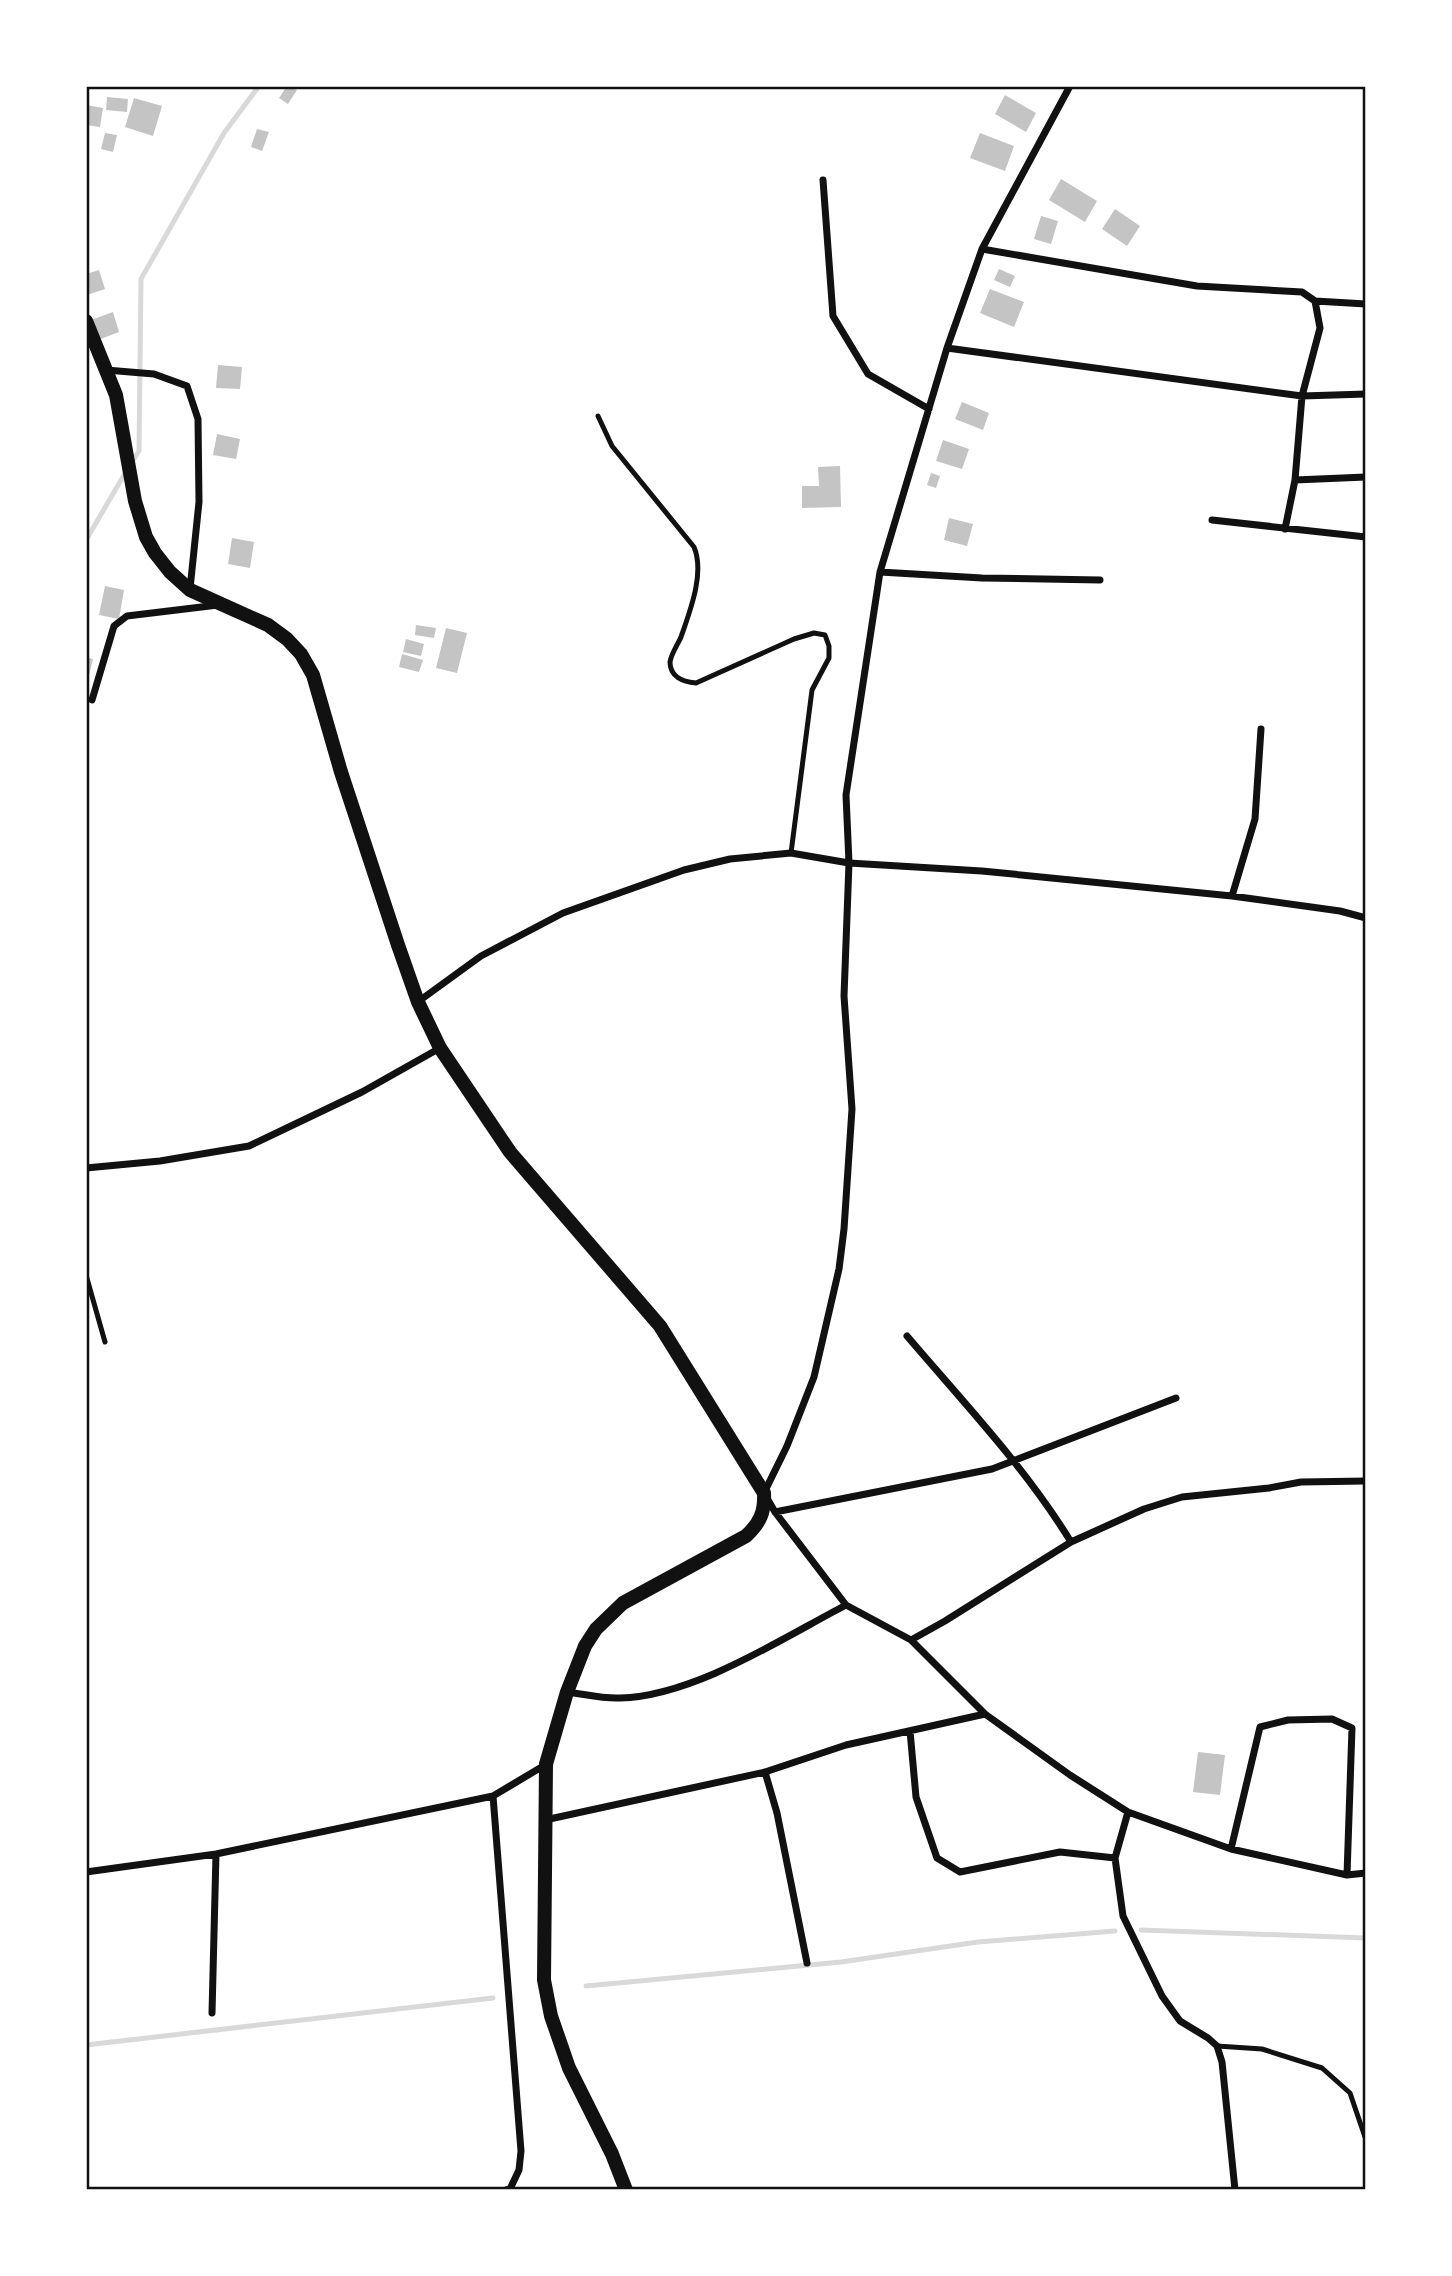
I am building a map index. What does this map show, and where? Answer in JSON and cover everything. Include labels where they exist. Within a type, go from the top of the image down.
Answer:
[{"type":"main road","points":[[86,321],[116,395],[135,501],[146,537],[155,554],[190,590],[268,625],[287,639],[301,654],[313,675],[341,772],[418,1002],[440,1048],[510,1152],[660,1326],[764,1493],[762,1517],[746,1536],[647,1588],[608,1615],[596,1629],[585,1646],[567,1692],[546,1764],[544,1980],[551,2016],[569,2068],[612,2154],[626,2190]]},
{"type":"street","points":[[1070,86],[982,249],[947,348],[880,572],[846,795],[849,863],[844,996],[852,1109],[845,1229],[839,1269],[814,1377],[787,1446],[764,1493],[775,1512],[846,1605],[911,1640],[985,1714],[1070,1775],[1128,1812],[1231,1850],[1347,1875],[1366,1873]]},
{"type":"street","points":[[823,180],[833,316],[868,374],[929,410]]},
{"type":"street","points":[[982,249],[1197,286],[1302,292],[1315,301],[1366,304]]},
{"type":"street","points":[[1285,529],[1295,480],[1302,397],[1320,328],[1315,301]]},
{"type":"street","points":[[947,348],[1302,397],[1366,394]]},
{"type":"street","points":[[105,370],[154,374],[187,386],[198,419],[199,502],[190,590]]},
{"type":"street","points":[[1295,480],[1366,477]]},
{"type":"street","points":[[1212,520],[1366,537]]},
{"type":"street","points":[[880,572],[982,578],[1100,580]]},
{"type":"street","points":[[92,700],[114,626],[127,616],[222,605]]},
{"type":"street","points":[[1233,896],[1255,819],[1261,729]]},
{"type":"street","points":[[418,1002],[481,956],[563,914],[684,870],[730,859],[790,853],[849,863],[982,871],[1233,896],[1340,911],[1366,918]]},
{"type":"street","points":[[86,1168],[160,1161],[249,1146],[362,1092],[440,1048]]},
{"type":"street","points":[[907,1336],[1014,1461],[1044,1499],[1071,1542]]},
{"type":"street","points":[[775,1512],[992,1469],[1176,1398]]},
{"type":"street","points":[[911,1640],[1071,1542],[1144,1509],[1182,1497],[1301,1482],[1366,1481]]},
{"type":"street","points":[[567,1692],[620,1698],[675,1690],[728,1667],[846,1605]]},
{"type":"street","points":[[545,1820],[765,1772],[846,1745],[985,1714]]},
{"type":"street","points":[[1231,1850],[1260,1727],[1288,1720],[1332,1719],[1352,1727],[1347,1875]]},
{"type":"street","points":[[910,1731],[916,1797],[937,1857],[960,1872],[1059,1852],[1115,1858]]},
{"type":"street","points":[[86,1872],[216,1854],[493,1796],[546,1764]]},
{"type":"street","points":[[765,1772],[777,1813],[807,1963]]},
{"type":"street","points":[[493,1796],[520,2151],[519,2170],[510,2189],[506,2190]]},
{"type":"street","points":[[1128,1812],[1115,1858],[1123,1916],[1162,1996],[1180,2021],[1217,2046],[1222,2062],[1235,2190]]},
{"type":"street","points":[[212,2013],[216,1854]]},
{"type":"lane","points":[[598,416],[612,446],[694,547],[699,557],[694,596],[670,660],[673,673],[683,682],[696,683],[794,639],[814,633],[825,635],[829,657],[812,690],[790,853]]},
{"type":"lane","points":[[86,1275],[104,1342]]},
{"type":"lane","points":[[1217,2046],[1262,2049],[1322,2068],[1350,2093],[1366,2140]]},
{"type":"building","points":[[287,86],[297,90],[288,104],[279,98]]},
{"type":"building","points":[[1005,95],[1036,113],[1026,132],[995,114]]},
{"type":"building","points":[[107,97],[128,99],[127,112],[106,110]]},
{"type":"building","points":[[134,98],[162,106],[153,136],[125,127]]},
{"type":"building","points":[[86,105],[103,108],[100,127],[86,125]]},
{"type":"building","points":[[257,129],[269,132],[262,151],[251,147]]},
{"type":"building","points":[[105,133],[117,135],[113,152],[101,149]]},
{"type":"building","points":[[980,133],[1014,146],[1005,171],[970,158]]},
{"type":"building","points":[[1061,179],[1097,201],[1085,222],[1049,200]]},
{"type":"building","points":[[1115,209],[1140,226],[1127,246],[1102,229]]},
{"type":"building","points":[[1041,216],[1058,221],[1051,244],[1034,239]]},
{"type":"building","points":[[999,269],[1015,276],[1010,287],[994,280]]},
{"type":"building","points":[[99,270],[105,289],[87,295],[86,274]]},
{"type":"building","points":[[990,289],[1024,302],[1014,327],[980,313]]},
{"type":"building","points":[[113,312],[119,332],[98,340],[91,320]]},
{"type":"building","points":[[218,365],[242,367],[240,389],[216,388]]},
{"type":"building","points":[[962,402],[989,413],[983,430],[955,419]]},
{"type":"building","points":[[217,434],[240,439],[236,459],[213,455]]},
{"type":"building","points":[[943,440],[969,449],[962,469],[936,461]]},
{"type":"building","points":[[840,466],[841,507],[802,508],[802,486],[819,486],[818,467]]},
{"type":"building","points":[[931,473],[940,476],[936,488],[927,485]]},
{"type":"building","points":[[949,518],[973,524],[967,546],[944,540]]},
{"type":"building","points":[[232,538],[254,542],[250,568],[228,564]]},
{"type":"building","points":[[105,586],[124,590],[119,619],[99,615]]},
{"type":"building","points":[[416,625],[436,628],[434,638],[415,635]]},
{"type":"building","points":[[446,628],[467,633],[457,673],[436,668]]},
{"type":"building","points":[[406,639],[424,644],[421,656],[403,652]]},
{"type":"building","points":[[402,654],[423,660],[419,672],[399,667]]},
{"type":"building","points":[[86,657],[93,659],[87,683],[86,683]]},
{"type":"building","points":[[1198,1752],[1225,1755],[1220,1795],[1193,1792]]},
{"type":"waterway","points":[[132,462],[139,451],[141,279],[224,133],[259,86]]},
{"type":"waterway","points":[[86,540],[127,470]]},
{"type":"waterway","points":[[1141,1930],[1366,1938]]},
{"type":"waterway","points":[[586,1986],[841,1962],[978,1942],[1115,1931]]},
{"type":"waterway","points":[[86,2045],[493,1998]]}]
